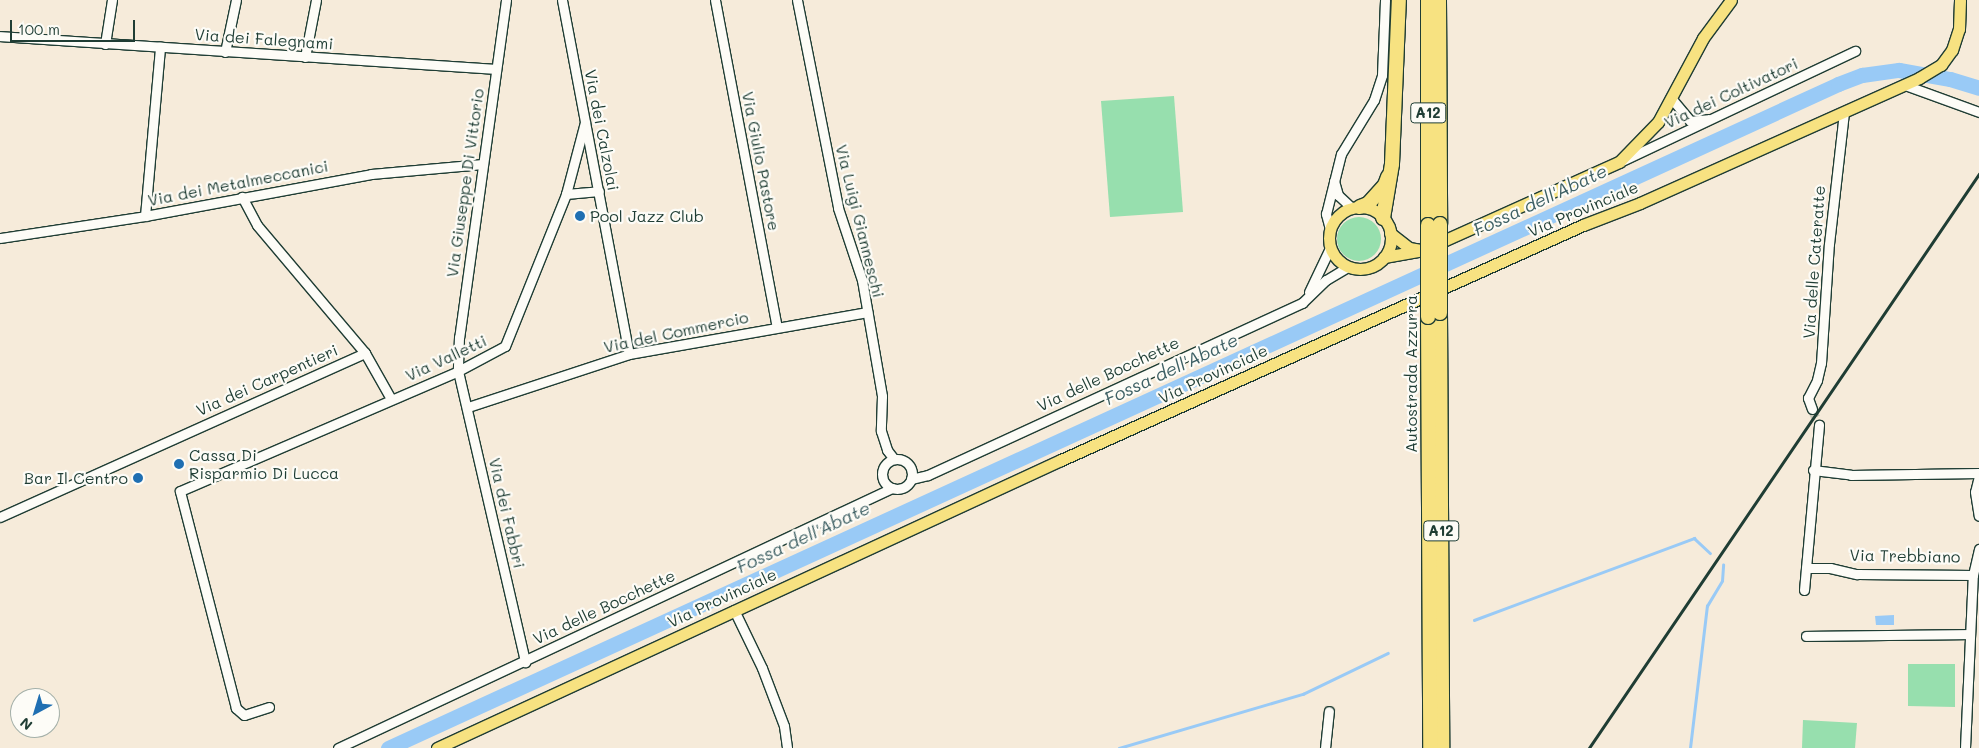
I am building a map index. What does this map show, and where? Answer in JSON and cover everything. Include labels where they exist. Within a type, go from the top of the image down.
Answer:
[{"type":"highway","points":[[1383,218],[1392,164],[1399,0]]},
{"type":"highway","name":"Autostrada Azzurra","points":[[1428,0],[1434,225]]},
{"type":"highway","name":"Autostrada Azzurra","points":[[1430,748],[1434,225],[1439,0]]},
{"type":"highway","points":[[1356,208],[1368,204],[1385,186],[1392,164]]},
{"type":"highway","name":"Autostrada Azzurra","points":[[1434,315],[1442,748]]},
{"type":"main road","points":[[1423,250],[1409,248],[1390,232],[1383,218],[1368,208],[1356,208],[1339,216],[1330,229],[1330,248],[1334,256],[1348,267],[1372,267],[1384,257],[1423,250],[1619,162],[1641,143],[1671,98],[1703,38],[1731,0]]},
{"type":"main road","name":"Via Provinciale","points":[[437,748],[734,610],[1449,285],[1905,85],[1941,65],[1956,41],[1960,0]]},
{"type":"main road","points":[[1384,257],[1390,232]]},
{"type":"street","points":[[105,44],[112,0]]},
{"type":"street","points":[[226,52],[236,0]]},
{"type":"street","points":[[304,57],[316,0]]},
{"type":"street","name":"Via Giuseppe Di Vittorio","points":[[458,370],[459,337],[506,0]]},
{"type":"street","name":"Via dei Calzolai","points":[[562,0],[629,354]]},
{"type":"street","name":"Via Giulio Pastore","points":[[715,0],[777,327]]},
{"type":"street","name":"Via Luigi Gianneschi","points":[[797,0],[838,208],[862,280],[882,396],[881,431],[887,450],[894,459]]},
{"type":"street","points":[[1330,229],[1326,214],[1333,178],[1341,154],[1374,100],[1382,75],[1385,0]]},
{"type":"street","name":"Via dei Falegnami","points":[[0,36],[496,69]]},
{"type":"street","points":[[145,216],[160,48]]},
{"type":"street","name":"Via dei Coltivatori","points":[[1619,162],[1855,51]]},
{"type":"street","points":[[1905,85],[1979,112]]},
{"type":"street","points":[[1671,98],[1690,121],[1715,118]]},
{"type":"street","name":"Via delle Cateratte","points":[[1812,410],[1808,398],[1817,380],[1821,363],[1829,244],[1844,112]]},
{"type":"street","name":"Via Valletti","points":[[269,707],[244,715],[236,708],[180,491],[458,370],[506,346],[566,194],[585,122]]},
{"type":"street","name":"Via dei Metalmeccanici","points":[[0,238],[145,216],[371,174],[483,164]]},
{"type":"street","points":[[1333,178],[1338,195],[1356,208]]},
{"type":"street","points":[[566,194],[599,191]]},
{"type":"street","name":"Via dei Carpentieri","points":[[0,517],[365,353],[258,225],[242,197]]},
{"type":"street","points":[[1302,303],[1320,274],[1330,248]]},
{"type":"street","points":[[1302,303],[1326,280],[1348,267]]},
{"type":"street","name":"Via delle Bocchette","points":[[338,748],[882,495],[888,485],[905,486],[911,475],[928,475],[1302,303]]},
{"type":"street","name":"Via del Commercio","points":[[468,407],[629,354],[867,312]]},
{"type":"street","points":[[365,353],[391,399]]},
{"type":"street","name":"Via dei Fabbri","points":[[458,370],[525,662]]},
{"type":"street","points":[[1804,590],[1813,470],[1819,425]]},
{"type":"street","name":"Via Luigi Gianneschi","points":[[885,464],[887,450]]},
{"type":"street","points":[[888,485],[882,473],[885,464],[894,459],[907,462],[911,475]]},
{"type":"street","points":[[1813,470],[1852,475],[1979,478],[1975,492],[1979,516]]},
{"type":"street","points":[[1965,748],[1972,595],[1979,549]]},
{"type":"street","name":"Via Trebbiano","points":[[1806,568],[1830,568],[1857,574],[1942,572],[1976,577]]},
{"type":"street","points":[[734,610],[762,668],[784,726],[787,748]]},
{"type":"street","points":[[1806,636],[1970,634]]},
{"type":"street","points":[[1325,748],[1329,711]]},
{"type":"green space","points":[[1174,96],[1183,212],[1110,217],[1101,101]]},
{"type":"green space","points":[[1355,217],[1363,217],[1375,223],[1381,239],[1375,255],[1363,261],[1355,261],[1343,255],[1337,243],[1337,235],[1343,223]]},
{"type":"green space","points":[[1908,664],[1955,664],[1955,707],[1908,706]]},
{"type":"green space","points":[[1803,720],[1857,723],[1855,748],[1802,748]]},
{"type":"water","points":[[1894,615],[1894,625],[1876,625],[1875,616]]},
{"type":"waterway","name":"Fossa dell'Abate","points":[[388,748],[1838,84],[1862,75],[1899,70],[1950,79],[1979,88]]},
{"type":"waterway","points":[[1474,620],[1694,538],[1710,553]]},
{"type":"waterway","points":[[1690,748],[1707,606],[1722,581],[1723,565]]},
{"type":"waterway","points":[[1119,748],[1303,694],[1388,653]]},
{"type":"tunnel","points":[[1812,409],[1819,425]]},
{"type":"railway","points":[[1589,748],[1979,174]]},
{"type":"place","name":"Pool Jazz Club","points":[[580,216]]},
{"type":"place","name":"Cassa Di Risparmio Di Lucca","points":[[179,464]]},
{"type":"place","name":"Bar Il Centro","points":[[138,478]]}]
